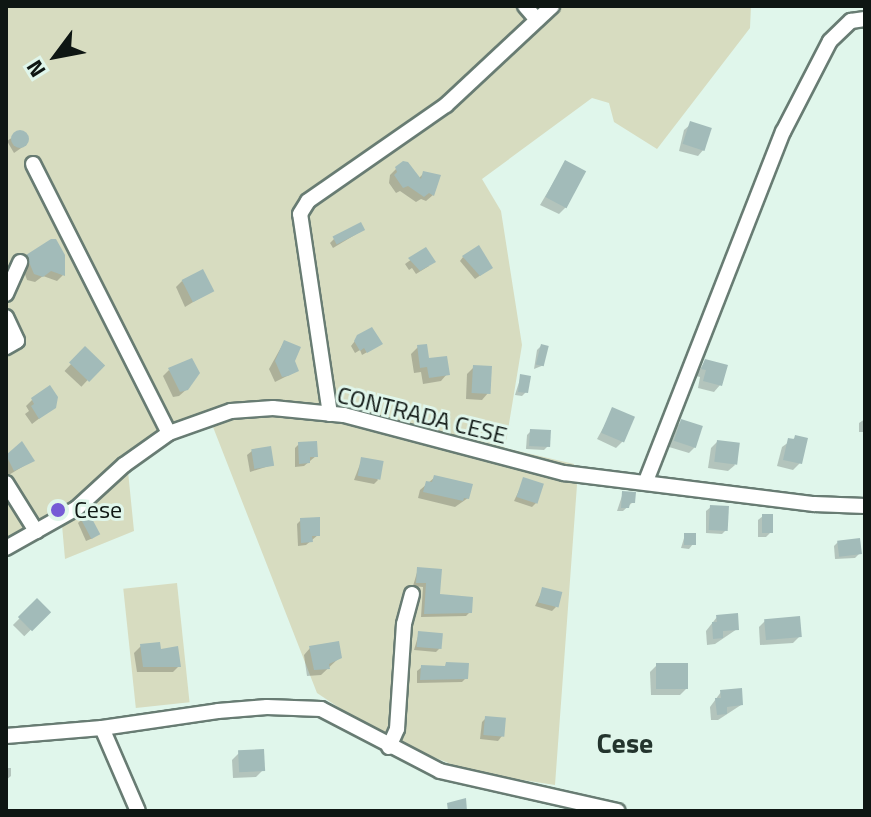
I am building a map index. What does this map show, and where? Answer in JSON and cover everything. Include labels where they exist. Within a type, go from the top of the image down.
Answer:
[{"type":"street","points":[[525,6],[537,20]]},
{"type":"street","points":[[330,414],[300,214],[308,201],[446,105],[552,6]]},
{"type":"street","points":[[646,481],[783,132],[830,41],[851,21],[865,19]]},
{"type":"street","points":[[33,164],[169,433]]},
{"type":"street","points":[[6,294],[20,262]]},
{"type":"street","points":[[6,317],[17,341],[6,347]]},
{"type":"street","name":"CONTRADA CESE","points":[[6,548],[77,508],[124,465],[169,433],[231,411],[273,408],[330,414],[404,430],[564,473],[814,504],[865,506]]},
{"type":"street","points":[[6,483],[36,531]]},
{"type":"street","points":[[389,747],[397,729],[404,624],[412,594]]},
{"type":"street","points":[[6,736],[102,728],[218,711],[306,707],[321,709],[440,771],[618,811]]},
{"type":"street","points":[[102,728],[138,811]]},
{"type":"street","points":[[556,796],[558,811]]},
{"type":"green space","points":[[6,6],[751,6],[750,28],[657,149],[614,122],[609,103],[592,98],[482,179],[501,211],[522,345],[505,448],[574,464],[577,485],[555,785],[471,772],[383,737],[317,693],[213,427],[170,438],[128,471],[134,531],[65,559],[62,525],[6,555]]},
{"type":"green space","points":[[177,583],[190,702],[136,708],[123,589]]},
{"type":"building","points":[[690,121],[712,128],[704,151],[683,144]]},
{"type":"building","points":[[20,130],[29,139],[20,148],[11,139]]},
{"type":"building","points":[[565,160],[586,171],[566,208],[545,197]]},
{"type":"building","points":[[403,161],[408,162],[421,179],[423,171],[441,175],[434,196],[429,193],[424,197],[408,186],[403,188],[394,175],[397,172],[395,167]]},
{"type":"building","points":[[361,222],[365,230],[337,245],[332,237]]},
{"type":"building","points":[[56,239],[65,255],[65,276],[51,271],[43,277],[34,274],[26,255]]},
{"type":"building","points":[[479,245],[493,268],[480,276],[462,256]]},
{"type":"building","points":[[426,247],[436,262],[420,271],[408,258]]},
{"type":"building","points":[[203,269],[214,291],[193,302],[182,280]]},
{"type":"building","points":[[372,327],[383,344],[367,353],[364,348],[360,351],[354,341],[357,335]]},
{"type":"building","points":[[284,340],[301,347],[295,361],[299,371],[282,377],[275,361]]},
{"type":"building","points":[[427,344],[429,358],[447,356],[450,375],[429,378],[427,367],[420,368],[417,345]]},
{"type":"building","points":[[541,344],[549,346],[544,366],[536,364]]},
{"type":"building","points":[[85,346],[105,365],[89,382],[69,363]]},
{"type":"building","points":[[192,358],[200,373],[188,390],[180,392],[168,368]]},
{"type":"building","points":[[705,359],[728,365],[722,386],[703,381],[706,370],[701,369]]},
{"type":"building","points":[[473,365],[492,366],[491,394],[472,393]]},
{"type":"building","points":[[520,374],[531,376],[528,393],[518,392]]},
{"type":"building","points":[[50,385],[58,397],[56,408],[39,419],[31,406],[34,404],[31,398]]},
{"type":"building","points":[[612,407],[635,417],[624,443],[601,433]]},
{"type":"building","points":[[681,419],[703,426],[696,448],[674,441]]},
{"type":"building","points":[[530,429],[551,430],[550,447],[529,446]]},
{"type":"building","points":[[795,435],[808,438],[802,464],[783,460],[788,438],[794,439]]},
{"type":"building","points":[[717,440],[740,443],[737,465],[714,462]]},
{"type":"building","points":[[22,441],[35,461],[14,471],[6,455]]},
{"type":"building","points":[[317,441],[318,457],[310,457],[310,463],[299,464],[298,442]]},
{"type":"building","points":[[271,446],[274,466],[254,469],[251,449]]},
{"type":"building","points":[[361,457],[384,461],[380,480],[358,476]]},
{"type":"building","points":[[434,475],[473,484],[469,499],[464,498],[463,501],[423,492],[426,481],[432,482]]},
{"type":"building","points":[[523,477],[544,484],[537,504],[517,497]]},
{"type":"building","points":[[622,491],[636,492],[635,503],[630,503],[629,508],[621,508]]},
{"type":"building","points":[[710,505],[729,506],[728,531],[709,530]]},
{"type":"building","points":[[89,513],[100,534],[91,539],[80,518]]},
{"type":"building","points":[[762,514],[773,514],[773,533],[762,533]]},
{"type":"building","points":[[320,517],[320,536],[312,536],[313,542],[301,543],[300,518]]},
{"type":"building","points":[[684,533],[696,533],[696,545],[684,545]]},
{"type":"building","points":[[860,538],[862,554],[839,557],[837,541]]},
{"type":"building","points":[[417,567],[442,569],[440,594],[473,597],[472,613],[424,614],[426,583],[416,583]]},
{"type":"building","points":[[542,587],[562,592],[559,608],[538,603]]},
{"type":"building","points":[[37,598],[51,612],[32,631],[18,617]]},
{"type":"building","points":[[738,613],[739,630],[723,631],[723,638],[713,639],[712,622],[717,622],[716,615]]},
{"type":"building","points":[[800,616],[802,637],[766,640],[764,619]]},
{"type":"building","points":[[418,631],[443,633],[442,649],[417,647]]},
{"type":"building","points":[[339,641],[342,658],[329,664],[330,669],[314,670],[309,646]]},
{"type":"building","points":[[160,642],[161,649],[178,646],[181,667],[143,667],[140,644]]},
{"type":"building","points":[[446,662],[469,663],[468,679],[420,680],[421,665],[445,666]]},
{"type":"building","points":[[656,663],[688,663],[688,689],[656,689]]},
{"type":"building","points":[[742,688],[743,705],[727,707],[727,714],[717,715],[715,698],[721,698],[720,690]]},
{"type":"building","points":[[485,716],[506,718],[504,737],[483,735]]},
{"type":"building","points":[[264,749],[265,771],[239,772],[238,750]]},
{"type":"building","points":[[466,798],[467,811],[448,811],[447,803]]},
{"type":"place","name":"Cese","points":[[58,510]]},
{"type":"district","name":"Cese","points":[[625,743]]}]
